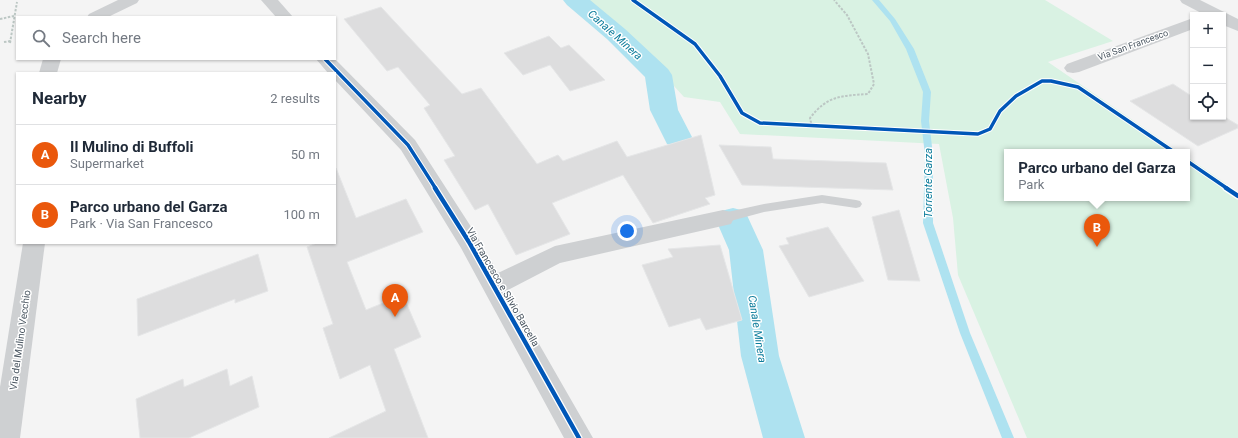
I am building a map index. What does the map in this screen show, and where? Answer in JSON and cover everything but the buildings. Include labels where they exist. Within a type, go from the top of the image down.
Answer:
[{"type":"street","points":[[98,16],[131,0]]},
{"type":"street","points":[[268,0],[284,16]]},
{"type":"street","points":[[1188,0],[1210,12]]},
{"type":"street","points":[[1226,20],[1238,26]]},
{"type":"street","name":"Via San Francesco","points":[[1073,68],[1190,24]]},
{"type":"street","points":[[48,72],[52,60]]},
{"type":"street","name":"Via Francesco e Silvio Barcella","points":[[326,60],[408,145],[494,286],[579,438]]},
{"type":"street","name":"Via Francesco e Silvio Barcella","points":[[494,286],[555,255],[723,218]]},
{"type":"street","name":"Via del Mulino Vecchio","points":[[6,438],[34,244]]},
{"type":"lane","points":[[723,218],[764,208],[822,199],[856,204]]},
{"type":"path","points":[[633,0],[695,44],[720,76],[742,113],[760,123],[960,134],[985,132],[1007,103],[1026,89],[1042,81],[1056,82]]},
{"type":"path","points":[[812,126],[810,118],[819,105],[840,96],[868,94],[874,84],[868,54],[847,15],[834,0]]},
{"type":"path","points":[[4,42],[11,42],[17,2]]},
{"type":"path","points":[[0,19],[14,16]]},
{"type":"path","points":[[1078,87],[1170,149]]},
{"type":"path","points":[[1190,163],[1238,196]]},
{"type":"green space","points":[[578,0],[1045,0],[1113,41],[1048,62],[1175,149],[1004,149],[1004,201],[1190,201],[1190,159],[1238,192],[1238,438],[1027,438],[958,275],[953,218],[939,144],[740,134],[720,102],[684,97],[632,40]]},
{"type":"waterway","name":"Canale Minera","points":[[575,0],[616,34],[658,75],[664,110],[677,137]]},
{"type":"waterway","name":"Torrente Garza","points":[[875,0],[893,20],[910,49],[927,92],[925,121],[929,155],[928,223],[965,333],[1008,438]]},
{"type":"waterway","name":"Canale Minera","points":[[733,220],[746,250],[760,356],[784,438]]},
{"type":"cycle path","points":[[633,0],[695,44],[720,76],[742,113],[760,123],[978,134],[990,129],[1000,111],[1016,96],[1042,81],[1051,81],[1078,87],[1170,149]]},
{"type":"cycle path","points":[[326,60],[408,145],[469,242],[579,438]]},
{"type":"cycle path","points":[[1190,163],[1238,196]]},
{"type":"place","name":"Parco urbano del Garza","points":[[1097,247]]},
{"type":"place","name":"Il Mulino di Buffoli","points":[[395,317]]}]
